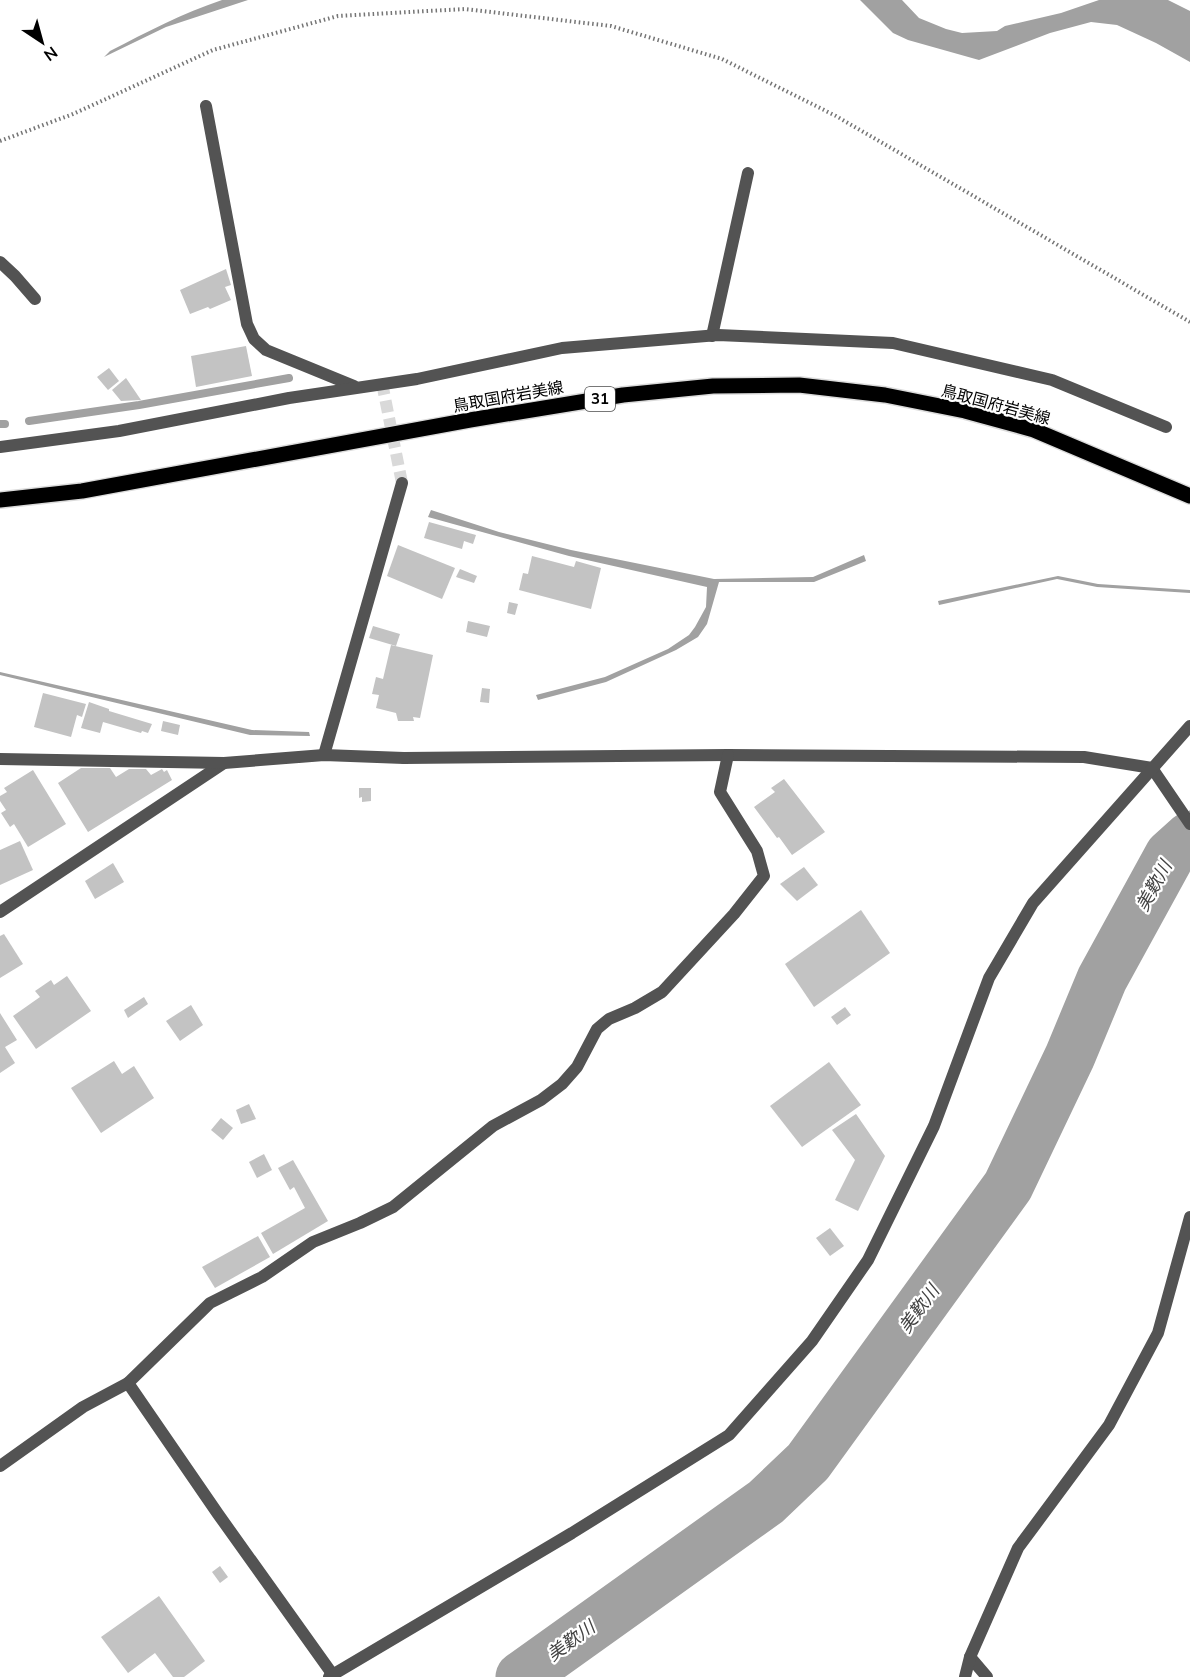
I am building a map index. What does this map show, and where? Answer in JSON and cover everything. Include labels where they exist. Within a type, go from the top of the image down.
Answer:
[{"type":"main road","name":"鳥取国府岩美線","points":[[0,500],[82,491],[623,395],[712,386],[799,385],[885,394],[965,411],[1034,430],[1190,496]]},
{"type":"street","points":[[206,106],[248,324],[254,339],[266,350],[355,387]]},
{"type":"street","points":[[712,336],[748,173]]},
{"type":"street","points":[[0,262],[35,299]]},
{"type":"street","points":[[0,447],[119,431],[355,387],[417,379],[562,348],[712,336],[893,343],[910,346],[1052,380],[1166,427]]},
{"type":"street","points":[[324,755],[402,483]]},
{"type":"street","points":[[128,1383],[331,1676],[572,1533],[729,1435],[812,1341],[868,1260],[934,1126],[989,978],[1033,903],[1190,726]]},
{"type":"street","points":[[0,759],[224,763],[324,755],[404,758],[728,755],[1084,758],[1152,768],[1190,824]]},
{"type":"street","points":[[0,1466],[83,1407],[128,1383],[210,1303],[262,1277],[313,1242],[393,1207],[493,1125],[541,1100],[562,1084],[577,1067],[597,1029],[609,1019],[635,1008],[662,992],[734,914],[764,876],[757,851],[720,792],[728,755]]},
{"type":"street","points":[[0,912],[224,763]]},
{"type":"street","points":[[965,1677],[970,1657],[1018,1548],[1109,1425],[1158,1333],[1190,1217]]},
{"type":"street","points":[[970,1657],[987,1677]]},
{"type":"path","points":[[0,141],[73,114],[213,50],[338,16],[465,9],[611,26],[722,59],[836,116],[1190,322]]},
{"type":"water","points":[[222,0],[248,0],[166,27],[104,57],[110,51],[165,23]]},
{"type":"water","points":[[860,0],[902,0],[919,18],[962,33],[997,31],[1005,26],[1061,13],[1099,0],[1168,0],[1190,11],[1190,62],[1117,25],[1091,22],[1050,33],[979,60],[908,40],[893,33]]},
{"type":"water","points":[[431,510],[499,532],[571,550],[714,579],[813,577],[864,555],[866,561],[814,582],[719,582],[707,624],[698,637],[676,650],[606,682],[538,700],[536,695],[605,677],[668,649],[689,635],[706,607],[707,587],[569,556],[428,517]]},
{"type":"water","points":[[1058,576],[1098,584],[1190,590],[1190,593],[1097,587],[1057,579],[939,605],[938,601]]},
{"type":"water","points":[[0,672],[252,730],[309,732],[310,736],[250,735],[0,675]]},
{"type":"water","points":[[1190,810],[1190,847],[1173,866],[1136,935],[1121,929],[1172,830]]},
{"type":"building","points":[[226,269],[231,285],[225,287],[231,300],[190,314],[180,290]]},
{"type":"building","points":[[246,346],[252,376],[196,387],[191,356]]},
{"type":"building","points":[[109,368],[119,381],[108,390],[97,377]]},
{"type":"building","points":[[126,378],[141,400],[121,401],[112,390]]},
{"type":"building","points":[[429,522],[476,535],[473,544],[464,541],[462,549],[424,538]]},
{"type":"building","points":[[398,545],[455,568],[442,599],[387,576]]},
{"type":"building","points":[[532,556],[574,567],[576,561],[601,568],[591,609],[519,590],[523,573],[528,574]]},
{"type":"building","points":[[460,569],[477,576],[474,583],[456,577]]},
{"type":"building","points":[[509,602],[518,604],[515,615],[507,613]]},
{"type":"building","points":[[468,621],[490,626],[487,637],[466,632]]},
{"type":"building","points":[[373,626],[400,634],[396,646],[369,638]]},
{"type":"building","points":[[391,645],[433,655],[420,718],[413,717],[414,721],[398,721],[396,713],[376,708],[379,695],[372,694],[376,677],[383,679]]},
{"type":"building","points":[[482,688],[490,689],[489,703],[480,702]]},
{"type":"building","points":[[43,693],[86,704],[82,717],[77,715],[71,737],[34,727]]},
{"type":"building","points":[[89,702],[109,709],[109,711],[152,724],[148,733],[103,722],[100,733],[81,728]]},
{"type":"building","points":[[163,721],[180,725],[178,735],[161,731]]},
{"type":"building","points":[[81,768],[110,768],[116,777],[129,769],[146,769],[151,775],[162,769],[164,772],[167,770],[172,780],[88,832],[58,783]]},
{"type":"building","points":[[33,770],[66,824],[28,847],[14,824],[10,827],[1,813],[6,810],[0,801],[0,796],[7,792],[4,788]]},
{"type":"building","points":[[784,779],[825,832],[792,855],[754,807],[775,792],[771,788]]},
{"type":"building","points":[[359,788],[371,788],[371,801],[362,802],[362,797],[359,798]]},
{"type":"building","points":[[20,841],[33,870],[0,885],[0,850]]},
{"type":"building","points":[[113,863],[124,882],[95,899],[85,881]]},
{"type":"building","points":[[804,867],[818,885],[797,901],[780,884]]},
{"type":"building","points":[[861,910],[890,953],[814,1007],[785,964]]},
{"type":"building","points":[[4,934],[23,964],[0,978],[0,936]]},
{"type":"building","points":[[67,976],[91,1011],[36,1049],[13,1016],[40,997],[35,991],[51,980],[54,985]]},
{"type":"building","points":[[144,997],[148,1004],[128,1018],[124,1010]]},
{"type":"building","points":[[191,1005],[203,1025],[180,1041],[166,1021]]},
{"type":"building","points":[[845,1007],[851,1015],[837,1025],[831,1017]]},
{"type":"building","points":[[0,1013],[17,1040],[5,1047],[15,1063],[0,1073]]},
{"type":"building","points":[[114,1061],[122,1074],[134,1066],[154,1098],[101,1133],[71,1088]]},
{"type":"building","points":[[829,1062],[861,1105],[802,1147],[770,1106]]},
{"type":"building","points":[[249,1104],[256,1119],[241,1124],[236,1110]]},
{"type":"building","points":[[856,1114],[885,1156],[858,1211],[835,1200],[855,1160],[832,1130]]},
{"type":"building","points":[[221,1118],[233,1128],[223,1140],[211,1130]]},
{"type":"building","points":[[264,1154],[272,1170],[257,1178],[249,1162]]},
{"type":"building","points":[[293,1160],[328,1221],[273,1254],[261,1233],[305,1208],[294,1187],[290,1190],[278,1168]]},
{"type":"building","points":[[830,1228],[844,1246],[830,1256],[816,1238]]},
{"type":"building","points":[[258,1236],[270,1257],[215,1288],[202,1267]]},
{"type":"building","points":[[220,1566],[228,1577],[220,1583],[212,1572]]},
{"type":"building","points":[[159,1596],[205,1661],[184,1677],[173,1677],[155,1653],[128,1673],[101,1637]]},
{"type":"waterway","points":[[29,421],[139,405],[289,378]]},
{"type":"waterway","points":[[0,424],[5,424]]},
{"type":"waterway","name":"美歎川","points":[[521,1677],[766,1502],[808,1462],[1008,1186],[1070,1056],[1102,979],[1170,855],[1190,837]]},
{"type":"tunnel","points":[[382,383],[402,483]]}]
